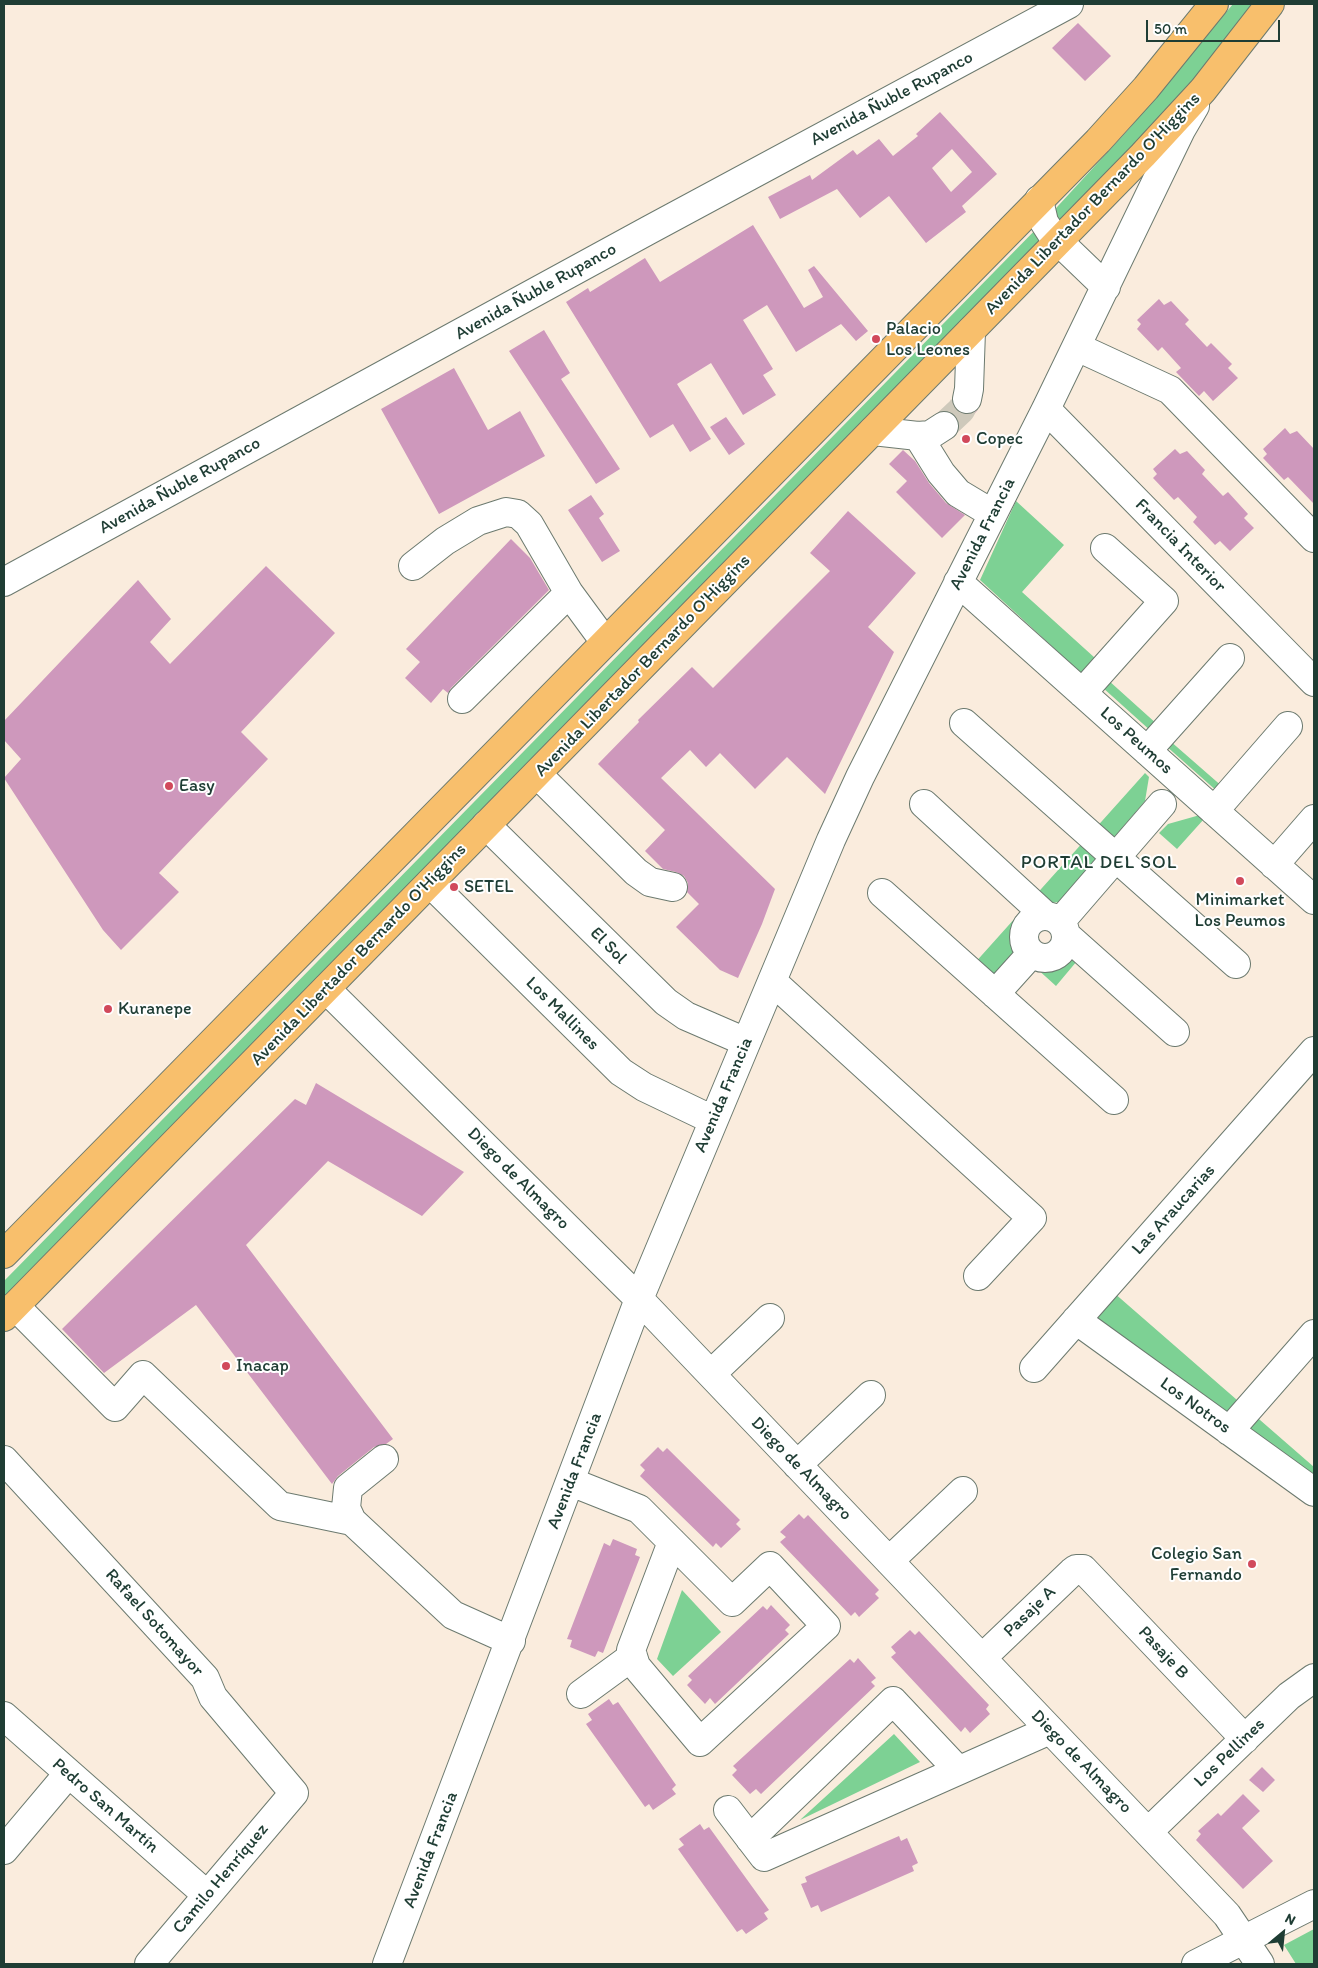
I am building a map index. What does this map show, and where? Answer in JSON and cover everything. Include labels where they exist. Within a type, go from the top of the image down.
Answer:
[{"type":"main road","points":[[4,1254],[1040,200],[1146,88],[1214,4]]},
{"type":"main road","name":"Avenida Libertador Bernardo O'Higgins","points":[[9,1312],[1058,243],[1203,90],[1270,4]]},
{"type":"main road","points":[[686,560],[705,574],[712,587],[712,594]]},
{"type":"street","name":"Avenida Ñuble Rupanco","points":[[4,582],[675,216],[1069,4]]},
{"type":"street","name":"Avenida Francia","points":[[387,1964],[639,1299],[831,840],[860,777],[1077,347],[1181,130],[1203,90]]},
{"type":"street","points":[[1040,200],[1044,222],[1058,243],[1106,287]]},
{"type":"street","points":[[967,398],[971,331]]},
{"type":"street","points":[[1077,347],[1170,390],[1314,538]]},
{"type":"street","name":"Francia Interior","points":[[1046,409],[1314,682]]},
{"type":"street","points":[[873,431],[918,436],[930,435],[944,426]]},
{"type":"street","points":[[918,436],[941,473],[958,493],[993,514]]},
{"type":"street","points":[[413,566],[445,541],[478,521],[506,512],[518,514],[529,524],[569,593],[605,642]]},
{"type":"street","points":[[1082,693],[1164,601],[1105,548]]},
{"type":"street","name":"Los Peumos","points":[[958,582],[1314,900]]},
{"type":"street","points":[[462,699],[569,593]]},
{"type":"street","points":[[1230,658],[1157,760],[1162,773],[1157,785],[1156,795],[1162,804],[1172,808],[1206,804],[1288,726]]},
{"type":"street","points":[[964,723],[1236,964]]},
{"type":"street","points":[[537,774],[636,872],[650,882],[673,887]]},
{"type":"street","points":[[924,804],[1175,1032]]},
{"type":"street","points":[[1058,924],[1162,804]]},
{"type":"street","points":[[1274,864],[1314,819]]},
{"type":"street","name":"El Sol","points":[[486,825],[666,1002],[686,1016],[746,1042]]},
{"type":"street","name":"Los Mallines","points":[[430,883],[621,1072],[644,1087],[713,1120]]},
{"type":"street","points":[[882,893],[1114,1100]]},
{"type":"street","points":[[995,994],[1031,954],[1024,942],[1025,929],[1034,919],[1058,924]]},
{"type":"street","points":[[772,981],[1032,1218],[978,1276]]},
{"type":"street","name":"Diego de Almagro","points":[[326,989],[639,1299],[711,1374],[982,1658],[1041,1734],[1148,1832],[1227,1915],[1260,1964]]},
{"type":"street","name":"Las Araucarias","points":[[1034,1368],[1314,1051]]},
{"type":"street","points":[[9,1312],[115,1407],[143,1375],[280,1506],[352,1521]]},
{"type":"street","points":[[711,1374],[770,1318]]},
{"type":"street","name":"Los Notros","points":[[1076,1320],[1314,1492]]},
{"type":"street","points":[[1229,1430],[1314,1334]]},
{"type":"street","points":[[797,1465],[871,1395]]},
{"type":"street","points":[[384,1459],[348,1488],[346,1508],[352,1521],[453,1615],[511,1641]]},
{"type":"street","name":"Rafael Sotomayor","points":[[4,1460],[205,1678],[213,1696],[294,1793]]},
{"type":"street","points":[[571,1482],[639,1509],[672,1542],[732,1602],[770,1566],[826,1626],[700,1742],[636,1666],[631,1650],[672,1542]]},
{"type":"street","points":[[889,1561],[963,1491]]},
{"type":"street","name":"Pasaje A","points":[[982,1658],[1072,1572],[1080,1568]]},
{"type":"street","name":"Pasaje B","points":[[1080,1568],[1086,1572],[1245,1739]]},
{"type":"street","points":[[581,1694],[633,1656]]},
{"type":"street","name":"Los Pellines","points":[[1148,1832],[1289,1696],[1314,1678]]},
{"type":"street","points":[[750,1838],[894,1701],[958,1770]]},
{"type":"street","name":"Pedro San Martín","points":[[4,1716],[207,1895]]},
{"type":"street","points":[[728,1810],[764,1858],[1041,1734]]},
{"type":"street","points":[[4,1850],[68,1774]]},
{"type":"street","name":"Camilo Henríquez","points":[[148,1964],[294,1793]]},
{"type":"street","points":[[1196,1964],[1314,1904]]},
{"type":"green space","points":[[1233,4],[1257,4],[1193,83],[1141,142],[4,1307],[4,1281],[1046,219],[1128,130]]},
{"type":"green space","points":[[1016,501],[1064,545],[1022,592],[1095,658],[1081,673],[980,580]]},
{"type":"green space","points":[[1108,680],[1158,725],[1152,732],[1102,687]]},
{"type":"green space","points":[[1169,740],[1224,788],[1219,793],[1165,745]]},
{"type":"green space","points":[[1145,773],[1149,777],[1145,801],[1059,902],[1043,904],[1028,914],[1017,928],[1020,957],[995,985],[973,965]]},
{"type":"green space","points":[[1200,815],[1204,819],[1177,849],[1159,833],[1168,824]]},
{"type":"green space","points":[[1071,956],[1077,961],[1056,986],[1035,967],[1037,964],[1057,965]]},
{"type":"green space","points":[[1113,1292],[1314,1467],[1314,1482],[1089,1321]]},
{"type":"green space","points":[[682,1590],[721,1632],[673,1676],[657,1659]]},
{"type":"green space","points":[[894,1734],[920,1762],[800,1820]]},
{"type":"green space","points":[[1314,1929],[1314,1964],[1296,1964],[1284,1945]]},
{"type":"building","points":[[1078,23],[1111,56],[1085,81],[1052,48]]},
{"type":"building","points":[[940,112],[997,174],[962,206],[966,212],[926,243],[889,196],[860,218],[837,189],[780,219],[768,197],[810,175],[812,180],[853,150],[857,155],[879,139],[893,156],[918,136],[916,134]],"holes":[[[952,149],[972,172],[951,192],[932,168]]]},
{"type":"building","points":[[753,225],[804,308],[823,297],[808,270],[814,266],[868,331],[856,341],[841,324],[796,352],[767,305],[743,320],[773,369],[763,375],[776,395],[743,415],[711,363],[677,384],[711,439],[690,452],[673,424],[650,438],[566,302],[588,288],[590,292],[645,258],[660,282]]},
{"type":"building","points":[[1159,299],[1164,305],[1171,301],[1189,320],[1185,324],[1207,347],[1211,343],[1232,364],[1228,368],[1238,378],[1213,401],[1204,391],[1199,396],[1176,372],[1181,368],[1162,347],[1158,351],[1137,329],[1141,324],[1137,320]]},
{"type":"building","points":[[544,330],[570,373],[561,379],[620,469],[596,484],[509,351]]},
{"type":"building","points":[[454,368],[488,430],[520,411],[545,456],[439,514],[381,409]]},
{"type":"building","points":[[952,403],[956,410],[963,414],[972,414],[978,410],[959,429],[960,425],[957,417],[952,412],[944,411]]},
{"type":"building","points":[[726,417],[745,444],[729,455],[710,427]]},
{"type":"building","points":[[1285,428],[1290,434],[1297,431],[1314,449],[1314,504],[1288,477],[1284,480],[1263,458],[1267,454],[1263,449]]},
{"type":"building","points":[[1175,449],[1180,454],[1187,451],[1205,470],[1202,474],[1223,496],[1228,492],[1248,514],[1244,518],[1254,528],[1230,551],[1220,541],[1215,545],[1193,522],[1197,517],[1178,497],[1174,500],[1153,478],[1157,474],[1153,469]]},
{"type":"building","points":[[903,450],[915,461],[929,483],[946,503],[965,515],[942,538],[896,492],[907,481],[889,464]]},
{"type":"building","points":[[591,495],[604,514],[599,518],[620,551],[602,562],[568,510]]},
{"type":"building","points":[[848,511],[916,573],[868,627],[894,652],[825,794],[787,757],[755,789],[720,753],[706,767],[690,750],[661,778],[775,889],[738,978],[720,970],[676,927],[699,904],[687,892],[688,883],[684,876],[663,869],[645,851],[665,830],[598,764],[639,722],[638,720],[692,667],[713,688],[830,571],[810,553]]},
{"type":"building","points":[[511,539],[530,558],[549,590],[448,693],[443,689],[431,703],[405,678],[420,662],[406,649]]},
{"type":"building","points":[[266,566],[335,633],[241,732],[268,759],[159,873],[179,892],[121,950],[103,930],[4,778],[21,759],[4,740],[4,721],[138,580],[171,619],[150,642],[170,664]]},
{"type":"building","points":[[316,1083],[464,1172],[422,1216],[328,1161],[246,1245],[393,1439],[386,1444],[374,1447],[338,1476],[332,1484],[196,1305],[104,1373],[62,1329],[295,1099],[306,1105]]},
{"type":"building","points":[[658,1447],[663,1452],[667,1448],[740,1520],[736,1524],[741,1529],[721,1548],[716,1543],[713,1547],[640,1476],[645,1470],[640,1465]]},
{"type":"building","points":[[799,1514],[804,1519],[808,1515],[879,1590],[875,1594],[879,1598],[859,1617],[855,1612],[851,1616],[780,1542],[786,1537],[780,1532]]},
{"type":"building","points":[[613,1539],[637,1549],[635,1555],[640,1557],[603,1653],[598,1651],[595,1657],[570,1647],[572,1640],[567,1639],[604,1543],[610,1546]]},
{"type":"building","points":[[771,1605],[790,1625],[785,1630],[789,1634],[715,1704],[710,1698],[705,1704],[687,1685],[692,1680],[688,1676],[763,1606],[767,1610]]},
{"type":"building","points":[[910,1630],[915,1635],[919,1631],[989,1705],[986,1709],[990,1714],[970,1733],[965,1727],[961,1732],[891,1657],[896,1653],[891,1647]]},
{"type":"building","points":[[858,1658],[876,1678],[871,1682],[875,1686],[761,1794],[756,1789],[750,1794],[732,1775],[737,1770],[733,1766],[850,1659],[854,1663]]},
{"type":"building","points":[[609,1699],[613,1705],[618,1702],[676,1785],[672,1789],[676,1794],[653,1810],[649,1804],[645,1807],[586,1724],[592,1720],[588,1714]]},
{"type":"building","points":[[1262,1767],[1275,1780],[1263,1792],[1249,1780]]},
{"type":"building","points":[[1243,1794],[1260,1811],[1242,1828],[1273,1861],[1243,1889],[1196,1840],[1201,1834],[1198,1831],[1218,1813],[1221,1816]]},
{"type":"building","points":[[700,1824],[704,1830],[709,1827],[769,1910],[764,1913],[768,1919],[746,1934],[742,1929],[737,1932],[678,1849],[684,1845],[679,1839]]},
{"type":"building","points":[[899,1836],[901,1841],[907,1838],[918,1863],[912,1866],[914,1871],[821,1912],[818,1905],[811,1908],[801,1884],[807,1882],[805,1877]]},
{"type":"tunnel","points":[[944,426],[961,410],[967,399]]},
{"type":"place","name":"Palacio Los Leones","points":[[876,339]]},
{"type":"place","name":"Copec","points":[[966,439]]},
{"type":"place","name":"Easy","points":[[169,786]]},
{"type":"place","name":"Minimarket Los Peumos","points":[[1240,881]]},
{"type":"place","name":"SETEL","points":[[454,887]]},
{"type":"place","name":"Kuranepe","points":[[108,1009]]},
{"type":"place","name":"Inacap","points":[[226,1366]]},
{"type":"place","name":"Colegio San Fernando","points":[[1252,1564]]},
{"type":"district","name":"PORTAL DEL SOL","points":[[1099,863]]}]
